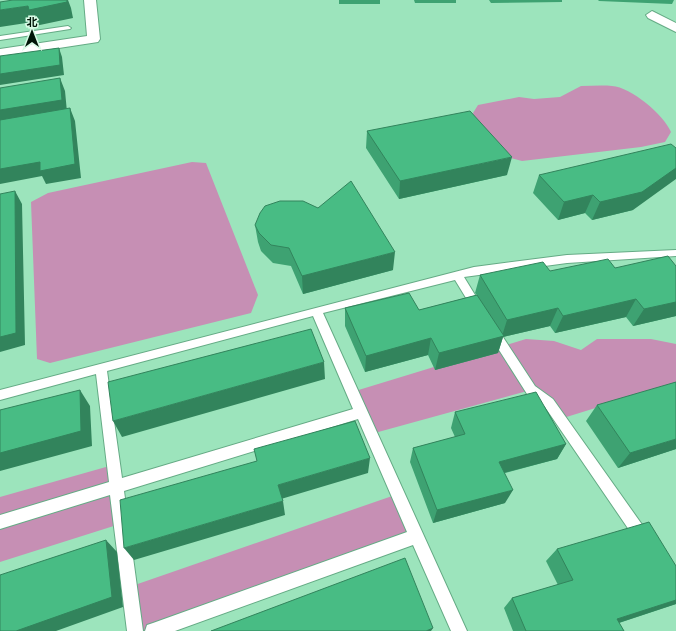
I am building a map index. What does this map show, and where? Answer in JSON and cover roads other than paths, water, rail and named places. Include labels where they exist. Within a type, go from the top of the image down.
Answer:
[{"type":"street","points":[[0,53],[94,39],[90,0]]},
{"type":"street","points":[[652,15],[676,28]]},
{"type":"lane","points":[[0,38],[68,28]]},
{"type":"lane","points":[[0,394],[474,271],[566,259],[676,253]]},
{"type":"lane","points":[[457,275],[531,390],[549,403],[649,546]]},
{"type":"lane","points":[[316,311],[459,631]]},
{"type":"lane","points":[[101,369],[115,487],[135,631]]},
{"type":"lane","points":[[0,522],[361,412]]},
{"type":"lane","points":[[153,631],[417,536]]}]
